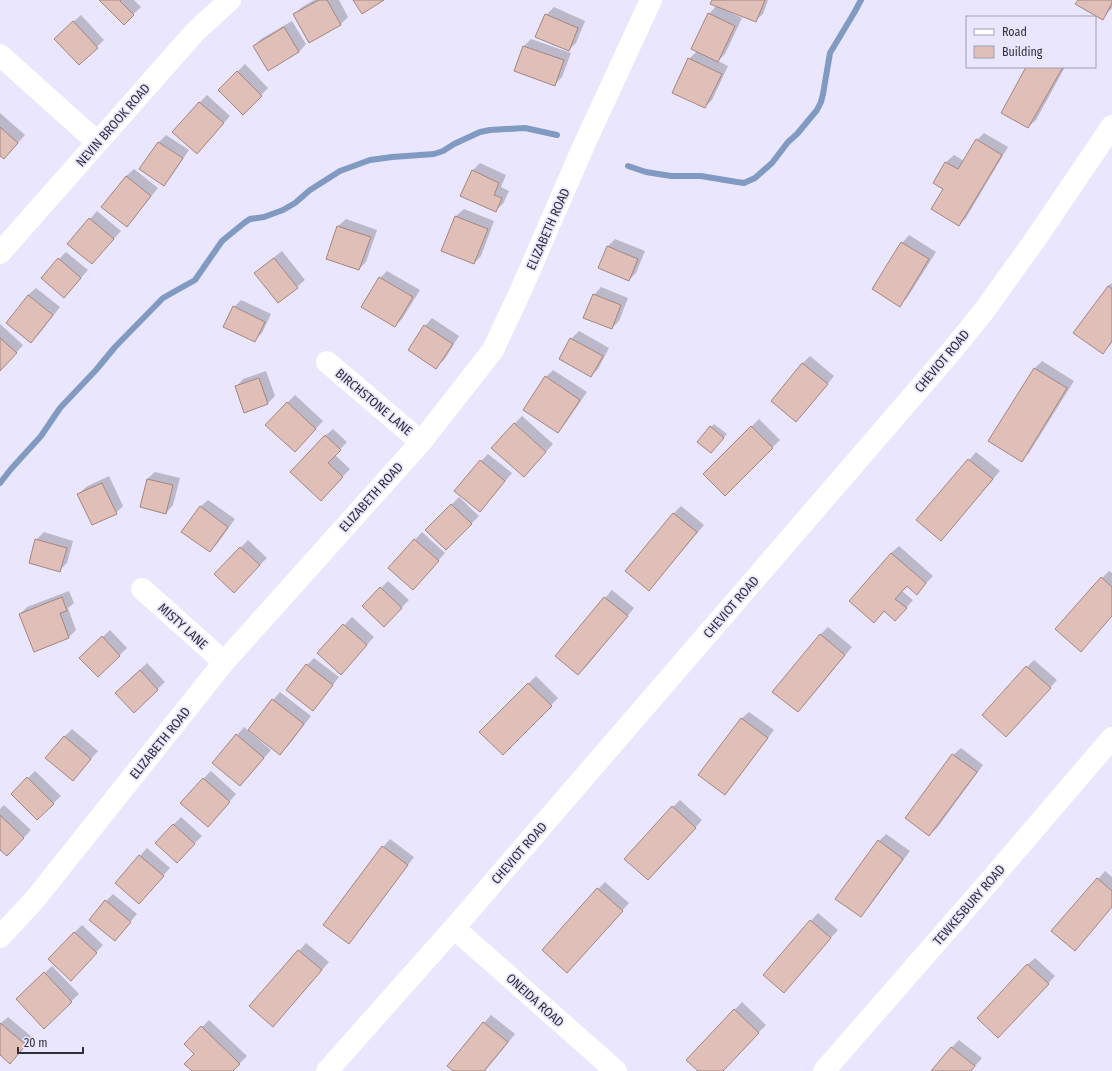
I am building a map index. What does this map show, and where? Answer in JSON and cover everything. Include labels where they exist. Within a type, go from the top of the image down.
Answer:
[{"type":"street","name":"NEVIN BROOK ROAD","points":[[0,254],[195,32],[230,0]]},
{"type":"street","name":"ELIZABETH ROAD","points":[[0,937],[36,898],[224,662],[421,442],[493,350],[521,290],[584,145],[651,0]]},
{"type":"street","points":[[0,54],[97,142]]},
{"type":"street","name":"CHEVIOT ROAD","points":[[327,1071],[454,928],[949,354],[984,311],[1037,237],[1112,126]]},
{"type":"street","name":"BIRCHSTONE LANE","points":[[327,362],[421,442]]},
{"type":"street","name":"MISTY LANE","points":[[142,589],[224,662]]},
{"type":"street","name":"TEWKESBURY ROAD","points":[[824,1071],[1112,738]]},
{"type":"street","name":"ONEIDA ROAD","points":[[454,928],[616,1071]]},
{"type":"building","points":[[99,0],[121,0],[120,1],[134,15],[124,25]]},
{"type":"building","points":[[319,0],[327,0],[341,25],[309,43],[293,14]]},
{"type":"building","points":[[353,0],[384,0],[362,14]]},
{"type":"building","points":[[712,0],[765,0],[756,22],[710,4]]},
{"type":"building","points":[[1078,0],[1112,0],[1112,3],[1103,20],[1075,4]]},
{"type":"building","points":[[708,13],[735,26],[718,62],[691,49]]},
{"type":"building","points":[[545,14],[578,28],[569,51],[535,37]]},
{"type":"building","points":[[73,21],[98,48],[79,65],[54,39]]},
{"type":"building","points":[[284,27],[299,52],[268,71],[253,46]]},
{"type":"building","points":[[523,46],[564,60],[555,86],[514,71]]},
{"type":"building","points":[[688,58],[722,74],[705,108],[672,93]]},
{"type":"building","points":[[1025,68],[1062,68],[1028,128],[1001,113]]},
{"type":"building","points":[[237,71],[262,96],[243,115],[218,90]]},
{"type":"building","points":[[199,102],[224,123],[197,154],[172,132]]},
{"type":"building","points":[[0,127],[18,143],[4,159],[0,156]]},
{"type":"building","points":[[976,139],[1002,155],[959,226],[931,209],[943,189],[933,183],[945,162],[958,169]]},
{"type":"building","points":[[158,142],[183,158],[164,186],[139,169]]},
{"type":"building","points":[[472,170],[499,183],[494,195],[502,198],[496,212],[460,196]]},
{"type":"building","points":[[126,176],[151,196],[127,227],[101,207]]},
{"type":"building","points":[[455,216],[488,229],[474,264],[441,251]]},
{"type":"building","points":[[89,218],[114,239],[92,264],[67,244]]},
{"type":"building","points":[[337,226],[371,237],[359,270],[326,259]]},
{"type":"building","points":[[901,242],[929,259],[900,307],[872,289]]},
{"type":"building","points":[[607,246],[638,259],[629,281],[598,268]]},
{"type":"building","points":[[58,258],[81,278],[64,298],[41,278]]},
{"type":"building","points":[[274,258],[298,288],[278,303],[254,273]]},
{"type":"building","points":[[379,277],[413,297],[395,327],[361,307]]},
{"type":"building","points":[[1108,286],[1112,289],[1112,341],[1103,354],[1073,333]]},
{"type":"building","points":[[593,294],[621,305],[612,329],[583,318]]},
{"type":"building","points":[[28,295],[53,315],[31,343],[6,323]]},
{"type":"building","points":[[233,306],[265,322],[255,342],[223,327]]},
{"type":"building","points":[[424,325],[453,344],[436,369],[408,350]]},
{"type":"building","points":[[0,338],[17,353],[0,371]]},
{"type":"building","points":[[570,338],[603,356],[591,377],[559,359]]},
{"type":"building","points":[[802,363],[828,384],[796,422],[771,401]]},
{"type":"building","points":[[1034,368],[1067,388],[1022,462],[988,441]]},
{"type":"building","points":[[545,376],[580,400],[558,433],[523,410]]},
{"type":"building","points":[[259,378],[268,404],[244,413],[235,386]]},
{"type":"building","points":[[287,402],[316,429],[295,452],[265,425]]},
{"type":"building","points":[[514,423],[546,452],[524,477],[491,448]]},
{"type":"building","points":[[710,426],[724,438],[711,453],[697,442]]},
{"type":"building","points":[[751,426],[773,448],[725,496],[703,474]]},
{"type":"building","points":[[325,435],[341,450],[328,463],[343,477],[321,501],[290,472]]},
{"type":"building","points":[[968,459],[993,479],[941,541],[916,520]]},
{"type":"building","points":[[480,460],[505,481],[480,512],[454,491]]},
{"type":"building","points":[[147,479],[173,485],[166,514],[140,507]]},
{"type":"building","points":[[102,483],[117,514],[92,525],[77,494]]},
{"type":"building","points":[[451,504],[472,524],[446,550],[425,530]]},
{"type":"building","points":[[200,506],[228,527],[210,552],[181,532]]},
{"type":"building","points":[[673,513],[697,532],[649,591],[625,571]]},
{"type":"building","points":[[35,539],[67,548],[60,572],[29,563]]},
{"type":"building","points":[[414,539],[439,561],[413,590],[388,568]]},
{"type":"building","points":[[240,547],[260,565],[234,593],[214,574]]},
{"type":"building","points":[[891,553],[926,583],[917,595],[907,586],[895,599],[907,608],[895,621],[884,611],[874,623],[849,601]]},
{"type":"building","points":[[1101,577],[1112,587],[1112,616],[1081,652],[1055,629]]},
{"type":"building","points":[[380,587],[402,608],[384,627],[362,606]]},
{"type":"building","points":[[62,597],[67,611],[60,613],[69,638],[34,652],[19,614]]},
{"type":"building","points":[[604,597],[628,616],[578,675],[555,656]]},
{"type":"building","points":[[343,624],[367,645],[341,675],[317,653]]},
{"type":"building","points":[[820,634],[845,655],[798,712],[772,692]]},
{"type":"building","points":[[102,636],[120,656],[98,677],[79,658]]},
{"type":"building","points":[[306,664],[333,685],[313,711],[286,690]]},
{"type":"building","points":[[1026,666],[1051,688],[1006,737],[982,715]]},
{"type":"building","points":[[140,670],[158,690],[134,713],[115,693]]},
{"type":"building","points":[[528,683],[552,706],[503,755],[479,732]]},
{"type":"building","points":[[272,699],[304,724],[280,755],[248,730]]},
{"type":"building","points":[[741,718],[768,738],[725,795],[698,775]]},
{"type":"building","points":[[236,734],[264,758],[240,786],[212,763]]},
{"type":"building","points":[[64,736],[91,759],[73,781],[45,758]]},
{"type":"building","points":[[952,754],[977,772],[929,836],[905,818]]},
{"type":"building","points":[[27,777],[54,804],[37,820],[11,794]]},
{"type":"building","points":[[203,778],[230,802],[208,827],[180,803]]},
{"type":"building","points":[[672,806],[696,828],[648,880],[624,859]]},
{"type":"building","points":[[0,815],[24,838],[7,856],[0,850]]},
{"type":"building","points":[[173,824],[195,844],[177,863],[155,843]]},
{"type":"building","points":[[878,840],[903,859],[861,917],[835,899]]},
{"type":"building","points":[[382,846],[408,865],[349,944],[323,925]]},
{"type":"building","points":[[139,855],[164,876],[139,904],[115,883]]},
{"type":"building","points":[[1097,878],[1112,891],[1112,907],[1075,951],[1051,931]]},
{"type":"building","points":[[597,888],[623,911],[567,973],[542,950]]},
{"type":"building","points":[[105,900],[131,922],[115,941],[89,920]]},
{"type":"building","points":[[810,920],[831,938],[784,993],[763,975]]},
{"type":"building","points":[[74,932],[97,953],[71,981],[48,959]]},
{"type":"building","points":[[298,950],[322,970],[273,1027],[249,1006]]},
{"type":"building","points":[[1027,964],[1049,984],[998,1038],[977,1018]]},
{"type":"building","points":[[44,972],[72,1002],[44,1029],[16,999]]},
{"type":"building","points":[[734,1009],[759,1033],[723,1071],[698,1071],[686,1060]]},
{"type":"building","points":[[483,1022],[508,1042],[484,1071],[453,1071],[447,1066]]},
{"type":"building","points":[[0,1023],[26,1045],[10,1064],[0,1055]]},
{"type":"building","points":[[201,1026],[240,1064],[233,1071],[192,1071],[184,1064],[194,1054],[184,1044]]},
{"type":"building","points":[[951,1047],[975,1066],[971,1071],[931,1071]]},
{"type":"waterway","points":[[628,166],[646,172],[671,176],[701,176],[744,183],[755,178],[772,163],[788,142],[797,134],[817,110],[823,94],[830,53],[861,0]]},
{"type":"waterway","points":[[0,483],[41,436],[60,408],[96,370],[115,347],[163,298],[195,280],[222,241],[250,219],[264,217],[283,210],[295,203],[310,190],[340,171],[370,160],[434,154],[480,132],[490,130],[525,128],[557,135]]}]
